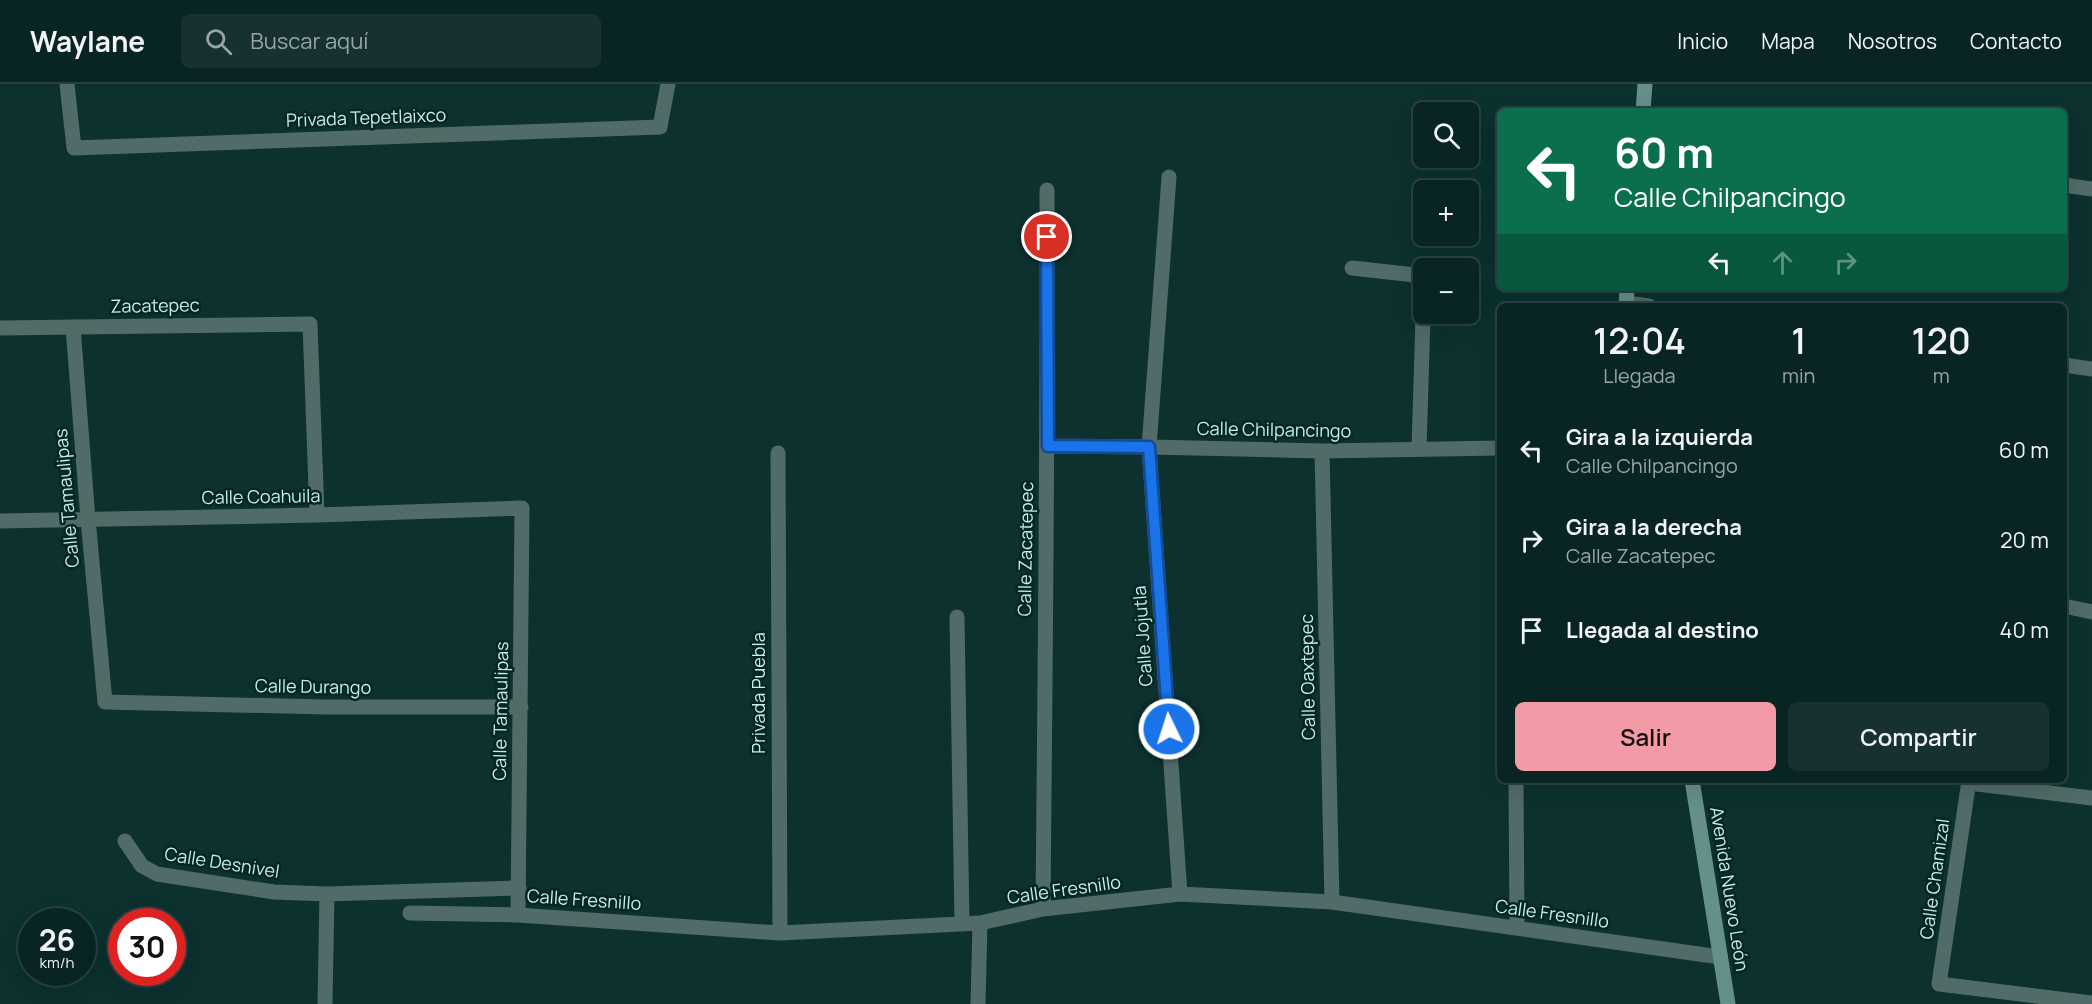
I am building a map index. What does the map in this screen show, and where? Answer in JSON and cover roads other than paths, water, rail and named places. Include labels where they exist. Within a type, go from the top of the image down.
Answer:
[{"type":"main road","points":[[1643,108],[1646,84]]},
{"type":"main road","name":"Avenida Nuevo León","points":[[1692,783],[1728,1004]]},
{"type":"street","name":"Privada Tepetlaixco","points":[[67,84],[74,148],[660,127],[668,84]]},
{"type":"street","name":"Calle Jojutla","points":[[1169,177],[1149,447],[1180,894]]},
{"type":"street","points":[[2067,185],[2092,189]]},
{"type":"street","name":"Calle Zacatepec","points":[[1043,909],[1048,446],[1047,190]]},
{"type":"street","points":[[1352,268],[1413,275]]},
{"type":"street","name":"Zacatepec","points":[[0,328],[310,324],[317,515]]},
{"type":"street","points":[[1419,449],[1423,324]]},
{"type":"street","name":"Calle Tamaulipas","points":[[73,327],[87,519],[105,702]]},
{"type":"street","points":[[2067,365],[2092,369]]},
{"type":"street","name":"Calle Chilpancingo","points":[[1048,446],[1322,451],[1497,448]]},
{"type":"street","name":"Calle Oaxtepec","points":[[1322,451],[1332,902]]},
{"type":"street","name":"Privada Puebla","points":[[778,453],[780,933]]},
{"type":"street","name":"Calle Tamaulipas","points":[[518,915],[522,508]]},
{"type":"street","name":"Calle Coahuila","points":[[0,521],[317,515],[522,508]]},
{"type":"street","points":[[2067,607],[2092,612]]},
{"type":"street","points":[[957,617],[962,924]]},
{"type":"street","name":"Calle Durango","points":[[105,702],[326,707],[521,707]]},
{"type":"street","points":[[1516,783],[1517,928]]},
{"type":"street","name":"Calle Chamizal","points":[[1969,783],[1939,984],[2092,1003]]},
{"type":"street","points":[[1977,783],[2092,798]]},
{"type":"street","name":"Calle Desnivel","points":[[125,841],[142,866],[157,874],[274,892],[327,894],[519,888]]},
{"type":"street","points":[[325,1004],[327,894]]},
{"type":"street","name":"Calle Fresnillo","points":[[410,913],[518,915],[780,933],[980,923],[1043,909],[1180,894],[1332,902],[1720,957]]},
{"type":"street","points":[[978,1004],[980,923]]}]
